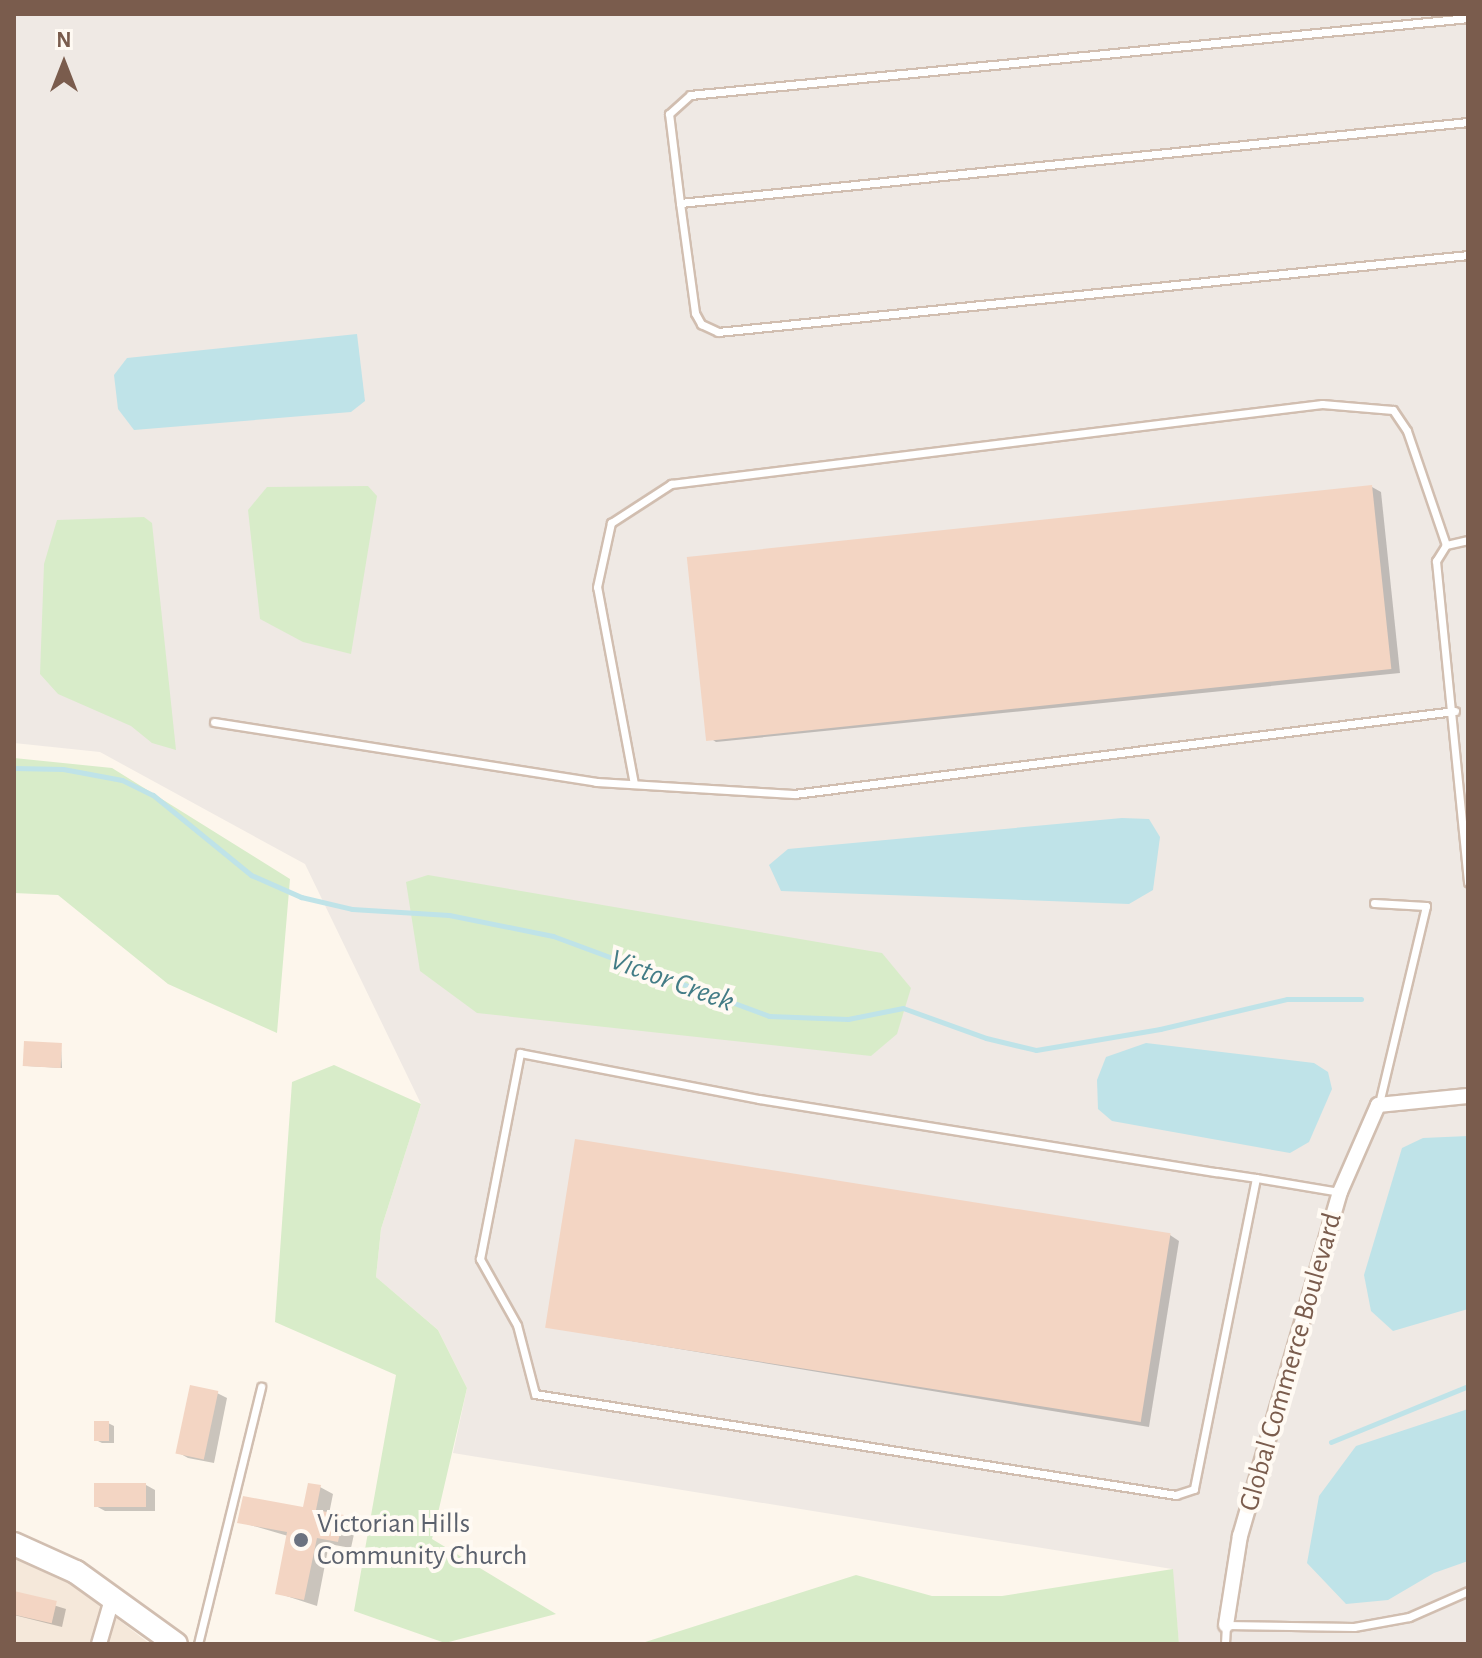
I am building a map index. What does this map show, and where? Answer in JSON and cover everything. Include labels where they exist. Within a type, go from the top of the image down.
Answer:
[{"type":"street","points":[[1378,1105],[1468,1096]]},
{"type":"street","name":"Global Commerce Boulevard","points":[[1226,1625],[1240,1536],[1340,1192],[1378,1105]]},
{"type":"street","points":[[14,1544],[113,1596],[176,1644]]},
{"type":"street","points":[[99,1644],[113,1596]]},
{"type":"lane","points":[[1468,18],[690,95],[669,114],[695,313],[701,324],[718,332],[1468,255]]},
{"type":"lane","points":[[680,203],[1468,122]]},
{"type":"lane","points":[[634,784],[597,587],[611,523],[671,484],[1322,404],[1351,406],[1393,410],[1407,431],[1446,545]]},
{"type":"lane","points":[[1468,540],[1446,545],[1436,561],[1455,711],[1468,882]]},
{"type":"lane","points":[[214,722],[634,784],[794,794],[1455,711]]},
{"type":"lane","points":[[1374,903],[1426,906],[1378,1105]]},
{"type":"lane","points":[[1256,1178],[1194,1489],[1176,1495],[535,1394],[517,1325],[480,1259],[520,1053],[759,1099],[1256,1178],[1340,1192]]},
{"type":"lane","points":[[198,1644],[261,1387]]},
{"type":"lane","points":[[1225,1644],[1226,1625],[1354,1627],[1409,1617],[1468,1591]]},
{"type":"shaded area","points":[[14,14],[1468,14],[1468,1644],[1179,1644],[1172,1569],[453,1453],[467,1388],[438,1330],[376,1277],[381,1229],[421,1104],[305,864],[100,752],[14,743]]},
{"type":"shaded area","points":[[14,1557],[76,1587],[150,1644],[14,1644]]},
{"type":"green space","points":[[368,486],[377,496],[351,654],[303,642],[260,619],[248,510],[267,487]]},
{"type":"green space","points":[[144,517],[152,523],[176,750],[152,743],[131,726],[58,694],[40,674],[44,564],[57,520]]},
{"type":"green space","points":[[14,758],[112,768],[290,879],[277,1033],[168,984],[58,895],[14,893]]},
{"type":"green space","points":[[428,875],[882,953],[911,988],[897,1034],[871,1056],[477,1013],[420,971],[406,882]]},
{"type":"green space","points":[[334,1065],[421,1104],[381,1229],[376,1277],[438,1330],[467,1388],[432,1539],[556,1614],[445,1643],[354,1611],[396,1375],[275,1322],[292,1082]]},
{"type":"green space","points":[[1173,1569],[1179,1644],[639,1644],[856,1575],[932,1596],[1002,1596]]},
{"type":"water","points":[[357,334],[365,401],[351,412],[134,430],[118,409],[114,375],[127,358]]},
{"type":"water","points":[[1122,818],[1149,819],[1160,837],[1153,890],[1129,904],[781,891],[769,865],[788,849]]},
{"type":"water","points":[[1146,1043],[1314,1063],[1328,1072],[1332,1089],[1309,1142],[1290,1153],[1112,1121],[1098,1109],[1097,1080],[1106,1057]]},
{"type":"water","points":[[1468,1136],[1468,1309],[1393,1331],[1371,1311],[1364,1275],[1402,1148],[1423,1138]]},
{"type":"water","points":[[1468,1409],[1468,1561],[1434,1573],[1388,1600],[1346,1604],[1307,1563],[1319,1496],[1356,1446]]},
{"type":"building","points":[[1372,485],[1391,669],[706,741],[687,557]]},
{"type":"building","points":[[24,1041],[62,1043],[61,1068],[23,1066]]},
{"type":"building","points":[[575,1139],[1171,1233],[1141,1422],[545,1328]]},
{"type":"building","points":[[190,1385],[218,1391],[204,1459],[175,1453]]},
{"type":"building","points":[[94,1421],[109,1421],[109,1441],[94,1441]]},
{"type":"building","points":[[94,1483],[146,1483],[146,1507],[94,1507]]},
{"type":"building","name":"Victorian Hills Community Church","points":[[308,1483],[321,1485],[316,1510],[344,1515],[338,1542],[317,1538],[304,1600],[275,1594],[287,1532],[237,1523],[243,1496],[303,1507]]},
{"type":"building","points":[[14,1591],[57,1601],[52,1623],[14,1615]]},
{"type":"waterway","name":"Victor Creek","points":[[14,768],[63,769],[122,780],[153,795],[251,875],[301,897],[352,909],[449,915],[553,936],[769,1016],[848,1019],[903,1008],[986,1038],[1036,1050],[1160,1029],[1287,999],[1361,999]]},
{"type":"waterway","points":[[1331,1442],[1468,1386]]},
{"type":"place","name":"Victorian Hills Community Church","points":[[301,1540]]}]
